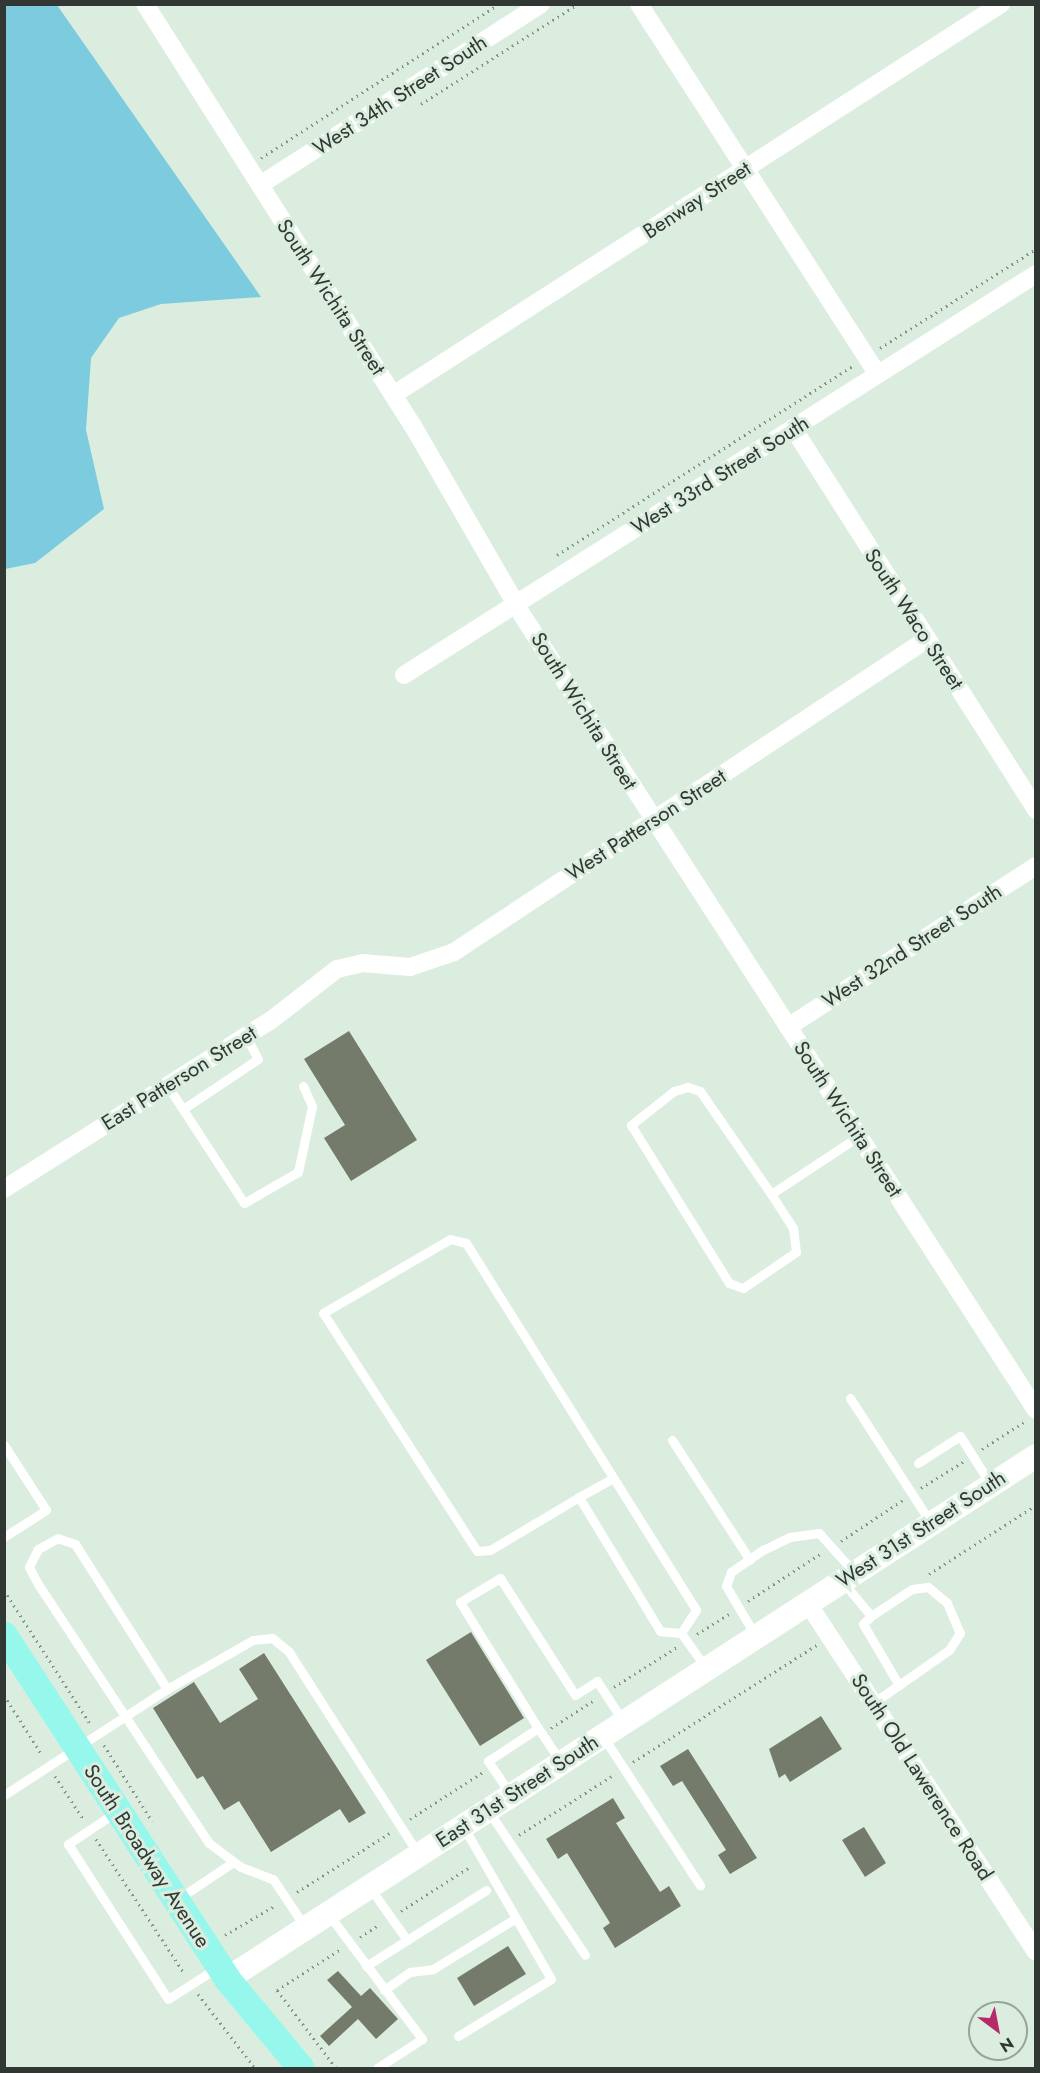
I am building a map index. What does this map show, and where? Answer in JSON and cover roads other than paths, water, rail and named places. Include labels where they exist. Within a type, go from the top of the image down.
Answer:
[{"type":"main road","name":"South Broadway Avenue","points":[[8,1649],[86,1740],[118,1811],[223,1973],[301,2068]]},
{"type":"street","name":"South Wichita Street","points":[[145,4],[393,395],[516,604],[859,1136],[1031,1415]]},
{"type":"street","name":"West 34th Street South","points":[[260,185],[541,4]]},
{"type":"street","points":[[639,4],[877,374]]},
{"type":"street","name":"Benway Street","points":[[393,395],[1001,4]]},
{"type":"street","name":"West 33rd Street South","points":[[404,675],[877,374],[1033,280]]},
{"type":"street","name":"South Waco Street","points":[[793,428],[1035,810]]},
{"type":"street","name":"West Patterson Street","points":[[349,964],[410,967],[448,955],[927,639]]},
{"type":"street","name":"West 32nd Street South","points":[[788,1027],[1035,866]]},
{"type":"street","name":"East Patterson Street","points":[[4,1189],[246,1036],[315,980],[349,964]]},
{"type":"street","name":"West 31st Street South","points":[[807,1602],[1035,1456]]},
{"type":"street","name":"East 31st Street South","points":[[223,1973],[306,1929],[807,1602]]},
{"type":"street","name":"South Old Lawerence Road","points":[[807,1602],[873,1703],[1028,1925],[1035,1952]]},
{"type":"lane","points":[[183,1109],[258,1059],[246,1036]]},
{"type":"lane","points":[[167,1085],[244,1203],[297,1172],[312,1106],[303,1086]]},
{"type":"lane","points":[[688,1087],[700,1091],[771,1194],[793,1228],[796,1252],[751,1285],[736,1287],[631,1125],[674,1091],[688,1087]]},
{"type":"lane","points":[[771,1194],[859,1136]]},
{"type":"lane","points":[[613,1478],[490,1550],[477,1551],[323,1313],[450,1239],[466,1243],[696,1610],[684,1637]]},
{"type":"lane","points":[[850,1398],[931,1523]]},
{"type":"lane","points":[[918,1463],[960,1436],[991,1485]]},
{"type":"lane","points":[[672,1440],[750,1560]]},
{"type":"lane","points":[[4,1445],[46,1510],[4,1537]]},
{"type":"lane","points":[[579,1497],[660,1630],[684,1637],[706,1668]]},
{"type":"lane","points":[[756,1635],[737,1608],[726,1586],[731,1572],[790,1537],[819,1533],[831,1547],[871,1616]]},
{"type":"lane","points":[[167,1689],[75,1544],[68,1538],[48,1543],[29,1567],[209,1843],[233,1862],[273,1879],[306,1929]]},
{"type":"lane","points":[[561,1762],[460,1602],[500,1578],[574,1695],[597,1681],[623,1722]]},
{"type":"lane","points":[[873,1703],[899,1685],[949,1650],[960,1633],[947,1603],[928,1587],[912,1588],[863,1624],[899,1685]]},
{"type":"lane","points":[[4,1795],[124,1715],[253,1640],[280,1641],[419,1855]]},
{"type":"lane","points":[[511,1795],[488,1761],[540,1731]]},
{"type":"lane","points":[[602,1736],[700,1885]]},
{"type":"lane","points":[[488,1810],[585,1955]]},
{"type":"lane","points":[[118,1811],[68,1844],[168,1999],[191,1984],[223,1973]]},
{"type":"lane","points":[[458,2036],[550,1979],[463,1826]]},
{"type":"lane","points":[[176,1900],[233,1862]]},
{"type":"lane","points":[[370,1888],[407,1940]]},
{"type":"lane","points":[[366,1966],[486,1890]]},
{"type":"lane","points":[[328,1914],[422,2040],[377,2068]]},
{"type":"lane","points":[[384,1990],[410,1972],[433,1969],[516,1918]]},
{"type":"water","points":[[5,4],[57,5],[261,297],[161,304],[119,318],[91,358],[86,430],[104,509],[35,563],[5,569]]}]
